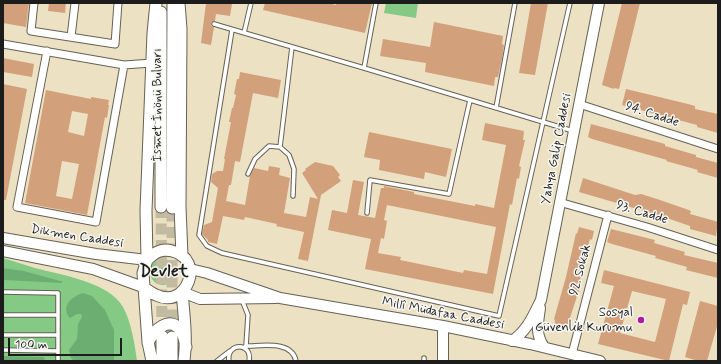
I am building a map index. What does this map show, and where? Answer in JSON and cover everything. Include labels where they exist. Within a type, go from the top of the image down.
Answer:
[{"type":"main road","points":[[152,361],[148,342],[142,273],[147,260],[146,210],[153,33],[156,3]]},
{"type":"main road","name":"İsmet İnönü Bulvarı","points":[[161,3],[167,208],[173,3]]},
{"type":"main road","points":[[179,3],[181,28],[180,207],[182,256]]},
{"type":"main road","name":"Yahya Galip Caddesi","points":[[544,347],[539,339],[538,330],[540,300],[599,3]]},
{"type":"main road","name":"Dikmen Caddesi","points":[[3,238],[96,254],[147,260]]},
{"type":"main road","points":[[143,286],[157,296],[170,298],[182,292],[188,284],[190,277],[190,269],[187,262],[182,256],[175,252],[162,250],[152,255],[147,260]]},
{"type":"main road","name":"Dikmen Caddesi","points":[[3,251],[93,269],[143,286]]},
{"type":"main road","name":"Millî Müdafaa Caddesi","points":[[190,269],[208,273],[280,298],[443,326],[544,347],[600,361]]},
{"type":"main road","points":[[182,292],[186,347],[184,361]]},
{"type":"main road","name":"Millî Müdafaa Caddesi","points":[[182,292],[200,299],[280,298]]},
{"type":"main road","name":"Yahya Galip Caddesi","points":[[512,341],[528,326],[540,300]]},
{"type":"main road","points":[[146,361],[148,342],[157,329],[165,325],[171,324],[176,326],[182,333],[186,347]]},
{"type":"main road","points":[[443,326],[443,361]]},
{"type":"main road","points":[[162,361],[167,336],[172,361]]},
{"type":"street","points":[[34,3],[31,32],[115,44],[118,3]]},
{"type":"street","points":[[71,37],[75,3]]},
{"type":"street","points":[[3,44],[124,65],[152,63]]},
{"type":"street","points":[[47,51],[17,207],[96,222],[124,65]]},
{"type":"street","name":"94. Cadde","points":[[578,104],[718,149]]},
{"type":"street","name":"93. Cadde","points":[[560,202],[608,215],[718,250]]},
{"type":"street","name":"92. Sokak","points":[[572,354],[608,215]]},
{"type":"lane","points":[[244,33],[251,3]]},
{"type":"lane","points":[[364,68],[376,3]]},
{"type":"lane","points":[[496,108],[515,3]]},
{"type":"lane","points":[[232,30],[199,235],[207,246],[222,253],[499,316],[570,3]]},
{"type":"lane","points":[[214,24],[573,131]]},
{"type":"lane","points":[[280,147],[292,47]]},
{"type":"lane","points":[[367,213],[370,180],[449,194],[470,100]]},
{"type":"lane","points":[[248,174],[255,159],[269,146],[280,147],[289,155],[294,169],[293,196]]},
{"type":"lane","points":[[3,292],[58,293],[58,361]]},
{"type":"lane","points":[[242,299],[248,315],[245,347],[249,355],[249,361]]},
{"type":"lane","points":[[3,315],[58,315]]},
{"type":"lane","points":[[3,335],[58,335]]},
{"type":"lane","points":[[217,361],[236,347],[280,346],[286,348],[293,354],[296,361]]},
{"type":"lane","points":[[186,347],[187,361]]},
{"type":"lane","points":[[3,350],[58,351]]},
{"type":"lane","points":[[229,361],[228,357],[231,351]]},
{"type":"green space","points":[[386,3],[418,3],[416,18],[384,13]]},
{"type":"green space","points":[[3,258],[84,281],[107,291],[116,298],[126,313],[134,341],[137,361],[3,361]]},
{"type":"green space","points":[[163,259],[172,263],[176,272],[172,281],[163,285],[154,281],[150,272],[154,263]]},
{"type":"green space","points":[[3,268],[24,271],[62,281],[62,283],[3,280]]},
{"type":"green space","points":[[83,293],[92,296],[105,310],[114,330],[114,361],[74,361],[71,358],[69,350],[77,339],[78,324],[82,317],[81,314],[77,314],[70,318],[66,310],[71,299]]},
{"type":"green space","points":[[3,356],[44,357],[45,361],[3,361]]},
{"type":"building","points":[[3,3],[29,3],[26,27],[3,23]]},
{"type":"building","points":[[49,3],[66,3],[65,13],[48,11]]},
{"type":"building","points":[[206,3],[232,4],[230,16],[216,14],[215,21],[211,23],[211,26],[214,27],[211,45],[201,43]]},
{"type":"building","points":[[265,3],[329,3],[336,5],[336,3],[372,3],[365,33],[263,10]]},
{"type":"building","points":[[531,3],[548,3],[535,75],[519,73]]},
{"type":"building","points":[[622,3],[640,3],[619,89],[614,89],[602,85]]},
{"type":"building","points":[[434,22],[503,36],[502,44],[504,45],[502,59],[498,77],[495,77],[494,86],[425,72],[426,63],[380,56],[383,39],[430,47]]},
{"type":"building","points":[[3,58],[34,64],[32,77],[3,72]]},
{"type":"building","points":[[240,72],[281,80],[278,98],[253,93],[240,162],[235,161],[231,185],[229,185],[226,201],[245,205],[250,176],[254,168],[268,171],[269,166],[280,168],[279,175],[290,178],[284,213],[306,217],[310,197],[318,199],[302,173],[306,170],[305,169],[315,162],[333,166],[340,175],[338,177],[341,181],[321,195],[308,261],[298,259],[304,232],[276,226],[277,224],[245,217],[244,220],[223,216],[217,244],[208,242],[202,234],[204,225],[212,222],[218,188],[211,182],[212,174],[217,171],[223,171],[231,122],[229,122],[236,95],[234,94],[237,79],[239,79]]},
{"type":"building","points":[[3,84],[27,89],[6,200],[3,200]]},
{"type":"building","points":[[626,89],[688,104],[695,106],[695,109],[718,114],[718,133],[697,127],[697,125],[622,105]]},
{"type":"building","points":[[46,90],[91,99],[91,97],[109,100],[107,118],[105,117],[87,215],[25,203]],"holes":[[[72,111],[88,114],[84,136],[68,132]],[[62,161],[79,164],[72,199],[56,196]]]},
{"type":"building","points":[[485,123],[524,131],[523,140],[525,140],[519,166],[521,167],[519,179],[517,178],[512,205],[510,204],[493,294],[365,269],[371,239],[328,230],[332,210],[347,213],[353,180],[364,182],[358,215],[375,218],[381,188],[384,188],[384,186],[414,192],[414,194],[475,206],[475,204],[494,208],[506,145],[482,140]],"holes":[[[387,205],[496,227],[487,274],[464,270],[463,273],[400,260],[401,257],[378,253],[381,238],[384,239],[387,221],[384,220]]]},
{"type":"building","points":[[591,124],[665,144],[665,146],[718,163],[718,178],[697,172],[698,170],[666,161],[667,160],[592,139],[588,137]]},
{"type":"building","points":[[369,132],[452,149],[446,177],[425,172],[424,179],[379,170],[380,160],[364,157]]},
{"type":"building","points":[[583,178],[635,195],[641,194],[657,199],[691,211],[690,214],[718,222],[716,236],[690,229],[690,226],[661,216],[579,192]]},
{"type":"building","points":[[579,227],[594,231],[592,240],[590,239],[585,258],[587,258],[577,290],[579,290],[569,321],[571,321],[568,330],[554,326],[554,319],[566,277],[576,233],[577,234]]},
{"type":"building","points":[[611,229],[655,240],[654,243],[685,252],[684,255],[718,263],[718,278],[686,270],[687,267],[655,258],[656,256],[607,242]]},
{"type":"building","points":[[604,270],[690,292],[687,305],[683,304],[669,361],[598,344],[614,286],[601,283]],"holes":[[[632,291],[666,299],[655,342],[620,333]]]},
{"type":"building","points":[[700,301],[718,306],[718,323],[707,361],[698,361],[685,357]]},
{"type":"tunnel","points":[[161,207],[162,335]]},
{"type":"tunnel","points":[[172,208],[172,337]]},
{"type":"place","name":"Sosyal Güvenlik Kurumu","points":[[641,320]]},
{"type":"district","name":"Devlet","points":[[164,272]]}]
